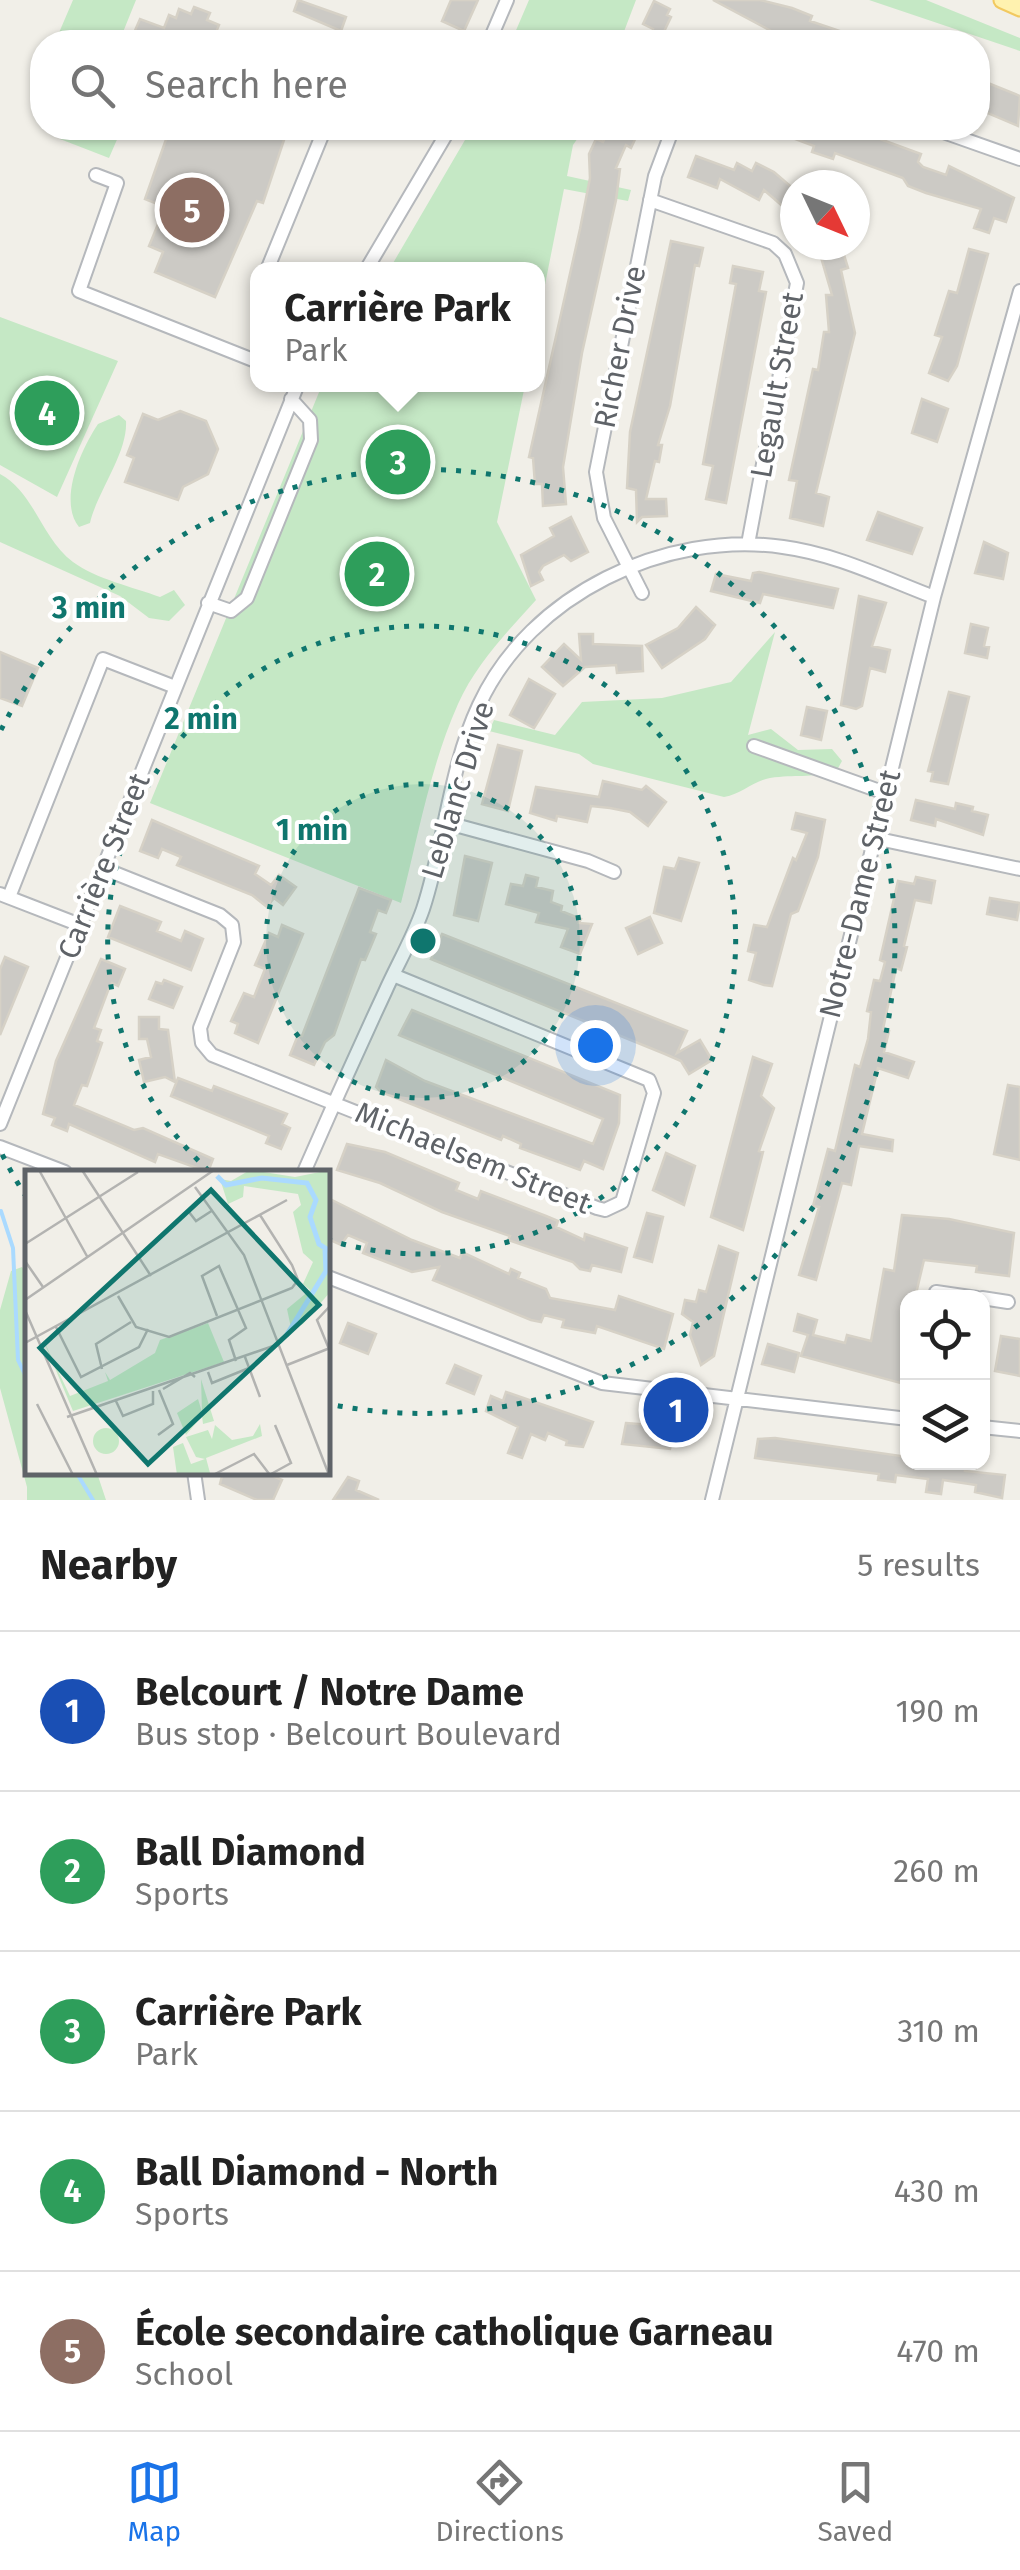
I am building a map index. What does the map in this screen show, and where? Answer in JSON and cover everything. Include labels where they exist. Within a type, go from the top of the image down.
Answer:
[{"type":"main road","points":[[1002,0],[1020,8]]},
{"type":"street","points":[[494,30],[507,0]]},
{"type":"street","points":[[270,262],[320,140]]},
{"type":"street","points":[[371,262],[440,140]]},
{"type":"street","name":"Richer Drive","points":[[627,565],[604,518],[596,472],[650,200],[668,140]]},
{"type":"street","points":[[966,140],[1020,159]]},
{"type":"street","points":[[96,175],[118,183],[79,291],[250,359]]},
{"type":"street","name":"Legault Street","points":[[650,200],[773,243],[785,254],[797,283],[748,544]]},
{"type":"street","name":"Notre-Dame Street","points":[[712,1500],[884,793],[1020,290]]},
{"type":"street","name":"Carrière Street","points":[[0,1124],[294,392]]},
{"type":"street","points":[[208,603],[231,611],[248,598],[311,440],[310,420],[291,399]]},
{"type":"street","name":"Leblanc Drive","points":[[305,1170],[422,910],[470,730],[493,680],[550,618],[627,565],[701,547],[748,544],[817,554],[934,597]]},
{"type":"street","points":[[627,565],[642,593]]},
{"type":"street","points":[[80,925],[4,896],[102,659],[175,687]]},
{"type":"street","points":[[754,746],[884,793]]},
{"type":"street","points":[[444,822],[588,860],[614,872]]},
{"type":"street","points":[[874,838],[1020,869]]},
{"type":"street","name":"Michaelsem Street","points":[[102,868],[220,915],[232,925],[234,942],[200,1028],[206,1050],[597,1208],[615,1207],[626,1194],[654,1093],[648,1080],[393,974]]},
{"type":"street","points":[[0,1147],[60,1170]]},
{"type":"street","points":[[330,1278],[602,1382],[900,1419]]},
{"type":"street","points":[[990,1299],[1008,1302]]},
{"type":"street","points":[[990,1428],[1020,1431]]},
{"type":"street","points":[[194,1475],[198,1500]]},
{"type":"green space","points":[[73,0],[136,0],[124,30],[60,30]]},
{"type":"green space","points":[[529,0],[636,0],[625,30],[516,30]]},
{"type":"green space","points":[[869,0],[926,0],[1020,38],[1020,51],[990,41],[990,30],[958,30]]},
{"type":"green space","points":[[63,140],[117,140],[109,158]]},
{"type":"green space","points":[[465,140],[577,140],[567,176],[631,190],[628,201],[564,189],[545,285],[545,262],[394,262]]},
{"type":"green space","points":[[0,317],[118,361],[57,497],[0,465]]},
{"type":"green space","points":[[319,392],[524,392],[497,522],[536,600],[483,662],[458,704],[432,777],[401,903],[150,803]]},
{"type":"green space","points":[[119,415],[126,421],[122,446],[90,523],[79,527],[73,516],[71,490],[79,461],[98,424]]},
{"type":"green space","points":[[0,474],[22,492],[53,541],[73,562],[104,578],[160,597],[174,590],[185,605],[169,621],[149,618],[120,596],[0,542]]},
{"type":"green space","points":[[775,632],[748,735],[771,729],[798,750],[832,749],[842,761],[837,770],[770,778],[724,797],[593,764],[579,754],[489,731],[494,720],[555,735],[582,702],[662,698],[731,682]]},
{"type":"green space","points":[[22,1267],[25,1270],[25,1475],[98,1475],[106,1500],[27,1500],[27,1487],[0,1388],[0,1310],[11,1271]]},
{"type":"building","points":[[298,0],[346,17],[339,30],[294,11]]},
{"type":"building","points":[[451,0],[478,0],[464,30],[442,21]]},
{"type":"building","points":[[713,0],[760,0],[792,8],[812,16],[810,21],[837,30],[769,30]]},
{"type":"building","points":[[654,1],[670,9],[665,30],[653,30],[643,24]]},
{"type":"building","points":[[194,7],[210,13],[207,20],[219,25],[217,30],[135,30],[140,19],[164,28],[169,15],[176,18],[179,9],[191,14]]},
{"type":"building","points":[[990,84],[1020,96],[1018,126],[990,114]]},
{"type":"building","points":[[166,140],[284,140],[263,203],[257,201],[215,297],[155,272],[163,252],[149,246],[165,207],[145,199]]},
{"type":"building","points":[[596,140],[635,140],[631,148],[626,145],[616,168],[620,169],[616,200],[582,353],[563,467],[566,504],[543,506],[542,484],[535,484],[533,458],[529,457],[580,229],[590,178],[589,154]]},
{"type":"building","points":[[798,140],[883,140],[921,154],[918,162],[923,167],[946,175],[949,166],[1014,198],[1006,222],[994,218],[989,233],[974,228],[981,209],[926,193],[908,186],[903,178],[835,153],[833,159],[812,152],[814,146]]},
{"type":"building","points":[[696,156],[734,170],[737,163],[752,171],[756,163],[780,177],[780,204],[764,190],[759,200],[720,179],[717,188],[688,177]]},
{"type":"building","points":[[671,241],[703,248],[699,266],[695,265],[670,406],[658,445],[662,445],[659,462],[655,461],[646,499],[666,499],[667,516],[642,517],[637,522],[636,490],[627,488],[630,432]]},
{"type":"building","points":[[969,249],[988,254],[957,366],[948,381],[929,373],[942,337],[935,335],[949,291],[957,293]]},
{"type":"building","points":[[822,260],[846,260],[848,268],[841,270],[855,333],[816,493],[829,497],[823,526],[790,518],[797,481],[789,480],[813,369],[818,370],[824,332],[829,332],[826,295],[832,295]]},
{"type":"building","points":[[733,266],[763,272],[759,291],[766,292],[726,503],[706,499],[713,466],[703,464],[736,284],[730,283]]},
{"type":"building","points":[[922,399],[948,409],[937,442],[912,433]]},
{"type":"building","points":[[180,411],[206,421],[218,449],[208,474],[183,487],[178,500],[125,482],[134,458],[127,455],[143,414],[158,420]]},
{"type":"building","points":[[878,512],[922,528],[912,554],[867,540]]},
{"type":"building","points":[[571,517],[588,552],[571,561],[564,555],[543,566],[539,572],[543,580],[531,586],[521,555],[554,536],[550,528]]},
{"type":"building","points":[[984,542],[1008,553],[1003,579],[975,573]]},
{"type":"building","points":[[753,573],[838,589],[833,608],[763,594],[760,603],[711,591],[716,574],[751,581]]},
{"type":"building","points":[[859,596],[886,603],[872,646],[890,650],[885,672],[870,668],[862,706],[856,709],[841,705]]},
{"type":"building","points":[[696,607],[715,625],[705,639],[662,668],[646,645],[678,628]]},
{"type":"building","points":[[971,624],[988,628],[984,646],[989,647],[987,658],[965,653]]},
{"type":"building","points":[[579,634],[593,634],[593,644],[642,646],[643,671],[617,673],[616,665],[585,667],[563,686],[542,667],[564,644],[581,660]]},
{"type":"building","points":[[0,652],[38,668],[22,706],[0,698]]},
{"type":"building","points":[[529,679],[555,694],[534,728],[510,715]]},
{"type":"building","points":[[949,692],[969,697],[948,784],[931,781],[933,772],[928,771]]},
{"type":"building","points":[[807,707],[827,711],[821,740],[801,735]]},
{"type":"building","points":[[498,745],[522,751],[508,811],[482,804]]},
{"type":"building","points":[[603,781],[642,790],[646,786],[666,802],[648,826],[630,812],[610,808],[591,806],[587,822],[557,816],[556,821],[530,813],[536,787],[599,797]]},
{"type":"building","points":[[916,800],[955,809],[956,803],[973,807],[972,811],[988,815],[983,835],[936,819],[935,826],[911,820]]},
{"type":"building","points":[[796,813],[825,820],[818,857],[798,911],[791,914],[772,986],[764,985],[749,980],[756,953],[748,951],[754,925],[767,927],[793,858],[796,860],[807,833],[792,829]]},
{"type":"building","points":[[152,820],[259,866],[255,874],[271,885],[279,875],[296,887],[283,905],[274,898],[267,907],[252,895],[177,865],[181,857],[162,849],[158,858],[140,851]]},
{"type":"building","points":[[465,856],[492,863],[478,921],[454,915]]},
{"type":"building","points":[[679,858],[699,863],[681,921],[654,913],[664,867],[675,869]]},
{"type":"building","points":[[526,875],[538,878],[536,887],[553,891],[551,902],[562,906],[561,911],[581,919],[579,923],[592,924],[580,954],[561,947],[568,929],[536,922],[539,913],[506,904],[511,884],[523,886]]},
{"type":"building","points":[[916,877],[935,881],[931,903],[915,900],[904,946],[907,947],[901,970],[896,968],[883,1029],[889,1031],[884,1052],[914,1062],[908,1078],[878,1068],[862,1134],[893,1140],[892,1151],[859,1146],[851,1185],[842,1183],[816,1280],[799,1275],[819,1207],[813,1206],[828,1149],[835,1151],[855,1065],[860,1067],[868,1039],[871,1012],[867,1011],[874,980],[880,981],[885,962],[880,960],[898,881],[914,884]]},
{"type":"building","points":[[359,888],[391,900],[386,913],[378,910],[370,932],[376,934],[365,960],[361,959],[334,1035],[325,1042],[314,1065],[290,1055],[298,1035],[302,1036]]},
{"type":"building","points":[[990,898],[1020,903],[1017,920],[987,914]]},
{"type":"building","points":[[120,906],[161,922],[157,931],[181,941],[185,931],[203,939],[191,970],[108,937]]},
{"type":"building","points":[[650,917],[662,943],[638,954],[626,928]]},
{"type":"building","points":[[282,925],[303,934],[258,1043],[235,1033],[238,1024],[231,1021],[244,993],[254,997],[265,969],[255,965],[269,933],[278,937]]},
{"type":"building","points":[[442,934],[687,1031],[677,1053],[700,1040],[712,1060],[689,1074],[681,1061],[431,959]]},
{"type":"building","points":[[5,957],[28,967],[0,1035],[0,969]]},
{"type":"building","points":[[101,959],[125,969],[118,986],[112,983],[109,988],[94,1028],[101,1030],[97,1041],[102,1043],[87,1086],[82,1085],[74,1105],[134,1130],[143,1128],[213,1159],[209,1170],[158,1154],[155,1162],[69,1124],[67,1131],[52,1125],[55,1118],[43,1114],[56,1061]]},
{"type":"building","points":[[164,980],[182,987],[173,1008],[149,999],[156,982],[162,984]]},
{"type":"building","points":[[412,1010],[620,1095],[619,1123],[603,1169],[584,1161],[580,1170],[520,1148],[521,1144],[503,1136],[501,1140],[381,1092],[376,1087],[386,1060],[425,1081],[593,1144],[603,1119],[399,1035]]},
{"type":"building","points":[[139,1017],[159,1017],[159,1029],[168,1030],[175,1082],[165,1077],[144,1082],[139,1060],[151,1057],[147,1039],[139,1039]]},
{"type":"building","points":[[753,1057],[772,1064],[761,1096],[774,1108],[759,1151],[763,1152],[743,1230],[711,1217]]},
{"type":"building","points":[[178,1078],[212,1091],[214,1086],[287,1114],[282,1124],[290,1128],[281,1149],[266,1143],[269,1136],[171,1096]]},
{"type":"building","points":[[1008,1085],[1020,1087],[1020,1160],[994,1154]]},
{"type":"building","points":[[347,1144],[385,1152],[459,1183],[456,1190],[478,1199],[481,1191],[546,1216],[558,1221],[556,1227],[584,1240],[585,1234],[627,1248],[621,1272],[592,1265],[590,1271],[580,1269],[573,1262],[508,1240],[510,1236],[442,1212],[380,1183],[337,1170]]},
{"type":"building","points":[[666,1153],[695,1166],[684,1205],[653,1190]]},
{"type":"building","points":[[330,1199],[412,1240],[460,1258],[462,1252],[509,1274],[511,1269],[520,1273],[518,1278],[546,1289],[550,1298],[615,1310],[619,1296],[673,1314],[664,1349],[597,1326],[595,1333],[562,1327],[564,1320],[544,1315],[541,1322],[531,1320],[433,1280],[439,1267],[412,1272],[363,1253],[367,1243],[348,1235],[341,1245],[330,1240]]},
{"type":"building","points":[[647,1213],[663,1217],[652,1262],[634,1257]]},
{"type":"building","points":[[902,1215],[949,1219],[1014,1233],[1009,1276],[976,1272],[977,1266],[924,1260],[917,1290],[900,1290],[900,1383],[801,1356],[808,1335],[794,1331],[798,1314],[817,1320],[813,1335],[845,1343],[847,1335],[871,1341],[884,1269],[894,1271]]},
{"type":"building","points":[[719,1246],[738,1253],[714,1356],[701,1365],[690,1335],[693,1322],[682,1314],[685,1300],[696,1302],[699,1290],[706,1292]]},
{"type":"building","points":[[348,1323],[376,1334],[368,1354],[340,1343]]},
{"type":"building","points":[[1001,1336],[1020,1339],[1020,1376],[995,1371]]},
{"type":"building","points":[[768,1344],[799,1353],[794,1372],[762,1364]]},
{"type":"building","points":[[455,1365],[481,1376],[474,1394],[447,1383]]},
{"type":"building","points":[[506,1392],[593,1422],[583,1447],[566,1445],[567,1441],[548,1433],[545,1440],[531,1434],[522,1458],[508,1453],[518,1427],[486,1411],[491,1396],[503,1401]]},
{"type":"building","points":[[626,1423],[675,1427],[670,1449],[622,1444]]},
{"type":"building","points":[[758,1439],[900,1456],[900,1470],[965,1470],[1005,1475],[1002,1498],[975,1492],[976,1485],[943,1480],[941,1494],[926,1492],[928,1479],[896,1475],[895,1482],[878,1480],[879,1474],[755,1458]]},
{"type":"building","points":[[222,1475],[271,1475],[282,1480],[273,1500],[257,1500],[220,1484]]},
{"type":"building","points":[[348,1477],[359,1481],[356,1490],[379,1500],[333,1500]]},
{"type":"waterway","points":[[1,1211],[13,1248],[18,1360],[25,1375]]},
{"type":"waterway","points":[[78,1475],[93,1500]]},
{"type":"place","name":"École secondaire catholique Garneau","points":[[192,210]]},
{"type":"place","name":"Ball Diamond - North","points":[[47,413]]},
{"type":"place","name":"Carrière Park","points":[[398,462]]},
{"type":"place","name":"Ball Diamond","points":[[377,574]]},
{"type":"place","name":"Belcourt / Notre Dame","points":[[676,1410]]}]
